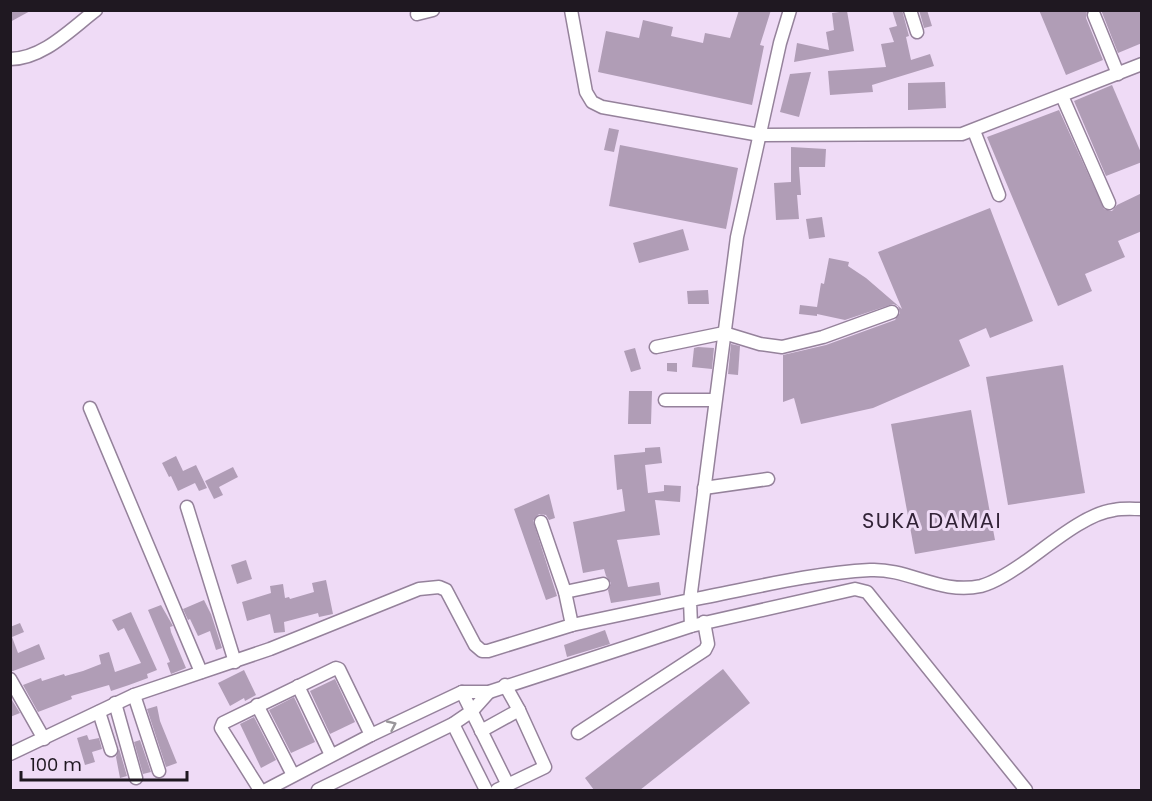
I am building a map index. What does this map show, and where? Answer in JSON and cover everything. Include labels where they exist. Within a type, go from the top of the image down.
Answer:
[{"type":"street","points":[[10,59],[28,57],[46,48],[96,10]]},
{"type":"street","points":[[417,14],[433,10]]},
{"type":"street","points":[[571,10],[586,92],[591,102],[602,107],[760,135],[962,134],[1142,64]]},
{"type":"street","points":[[691,626],[690,600],[737,237],[780,43],[790,10]]},
{"type":"street","points":[[910,10],[917,32]]},
{"type":"street","points":[[1094,15],[1118,74]]},
{"type":"street","points":[[1062,96],[1109,203]]},
{"type":"street","points":[[974,131],[999,195]]},
{"type":"street","points":[[656,347],[724,333],[760,344],[782,347],[823,337],[892,312]]},
{"type":"street","points":[[665,400],[715,400]]},
{"type":"street","points":[[90,408],[201,672]]},
{"type":"street","points":[[704,488],[768,479]]},
{"type":"street","points":[[187,507],[236,662]]},
{"type":"street","points":[[10,754],[134,695],[236,662],[419,589],[440,587],[446,590],[475,645],[482,651],[488,651],[572,625],[800,579],[872,570],[908,575],[937,586],[958,588],[982,585],[1010,572],[1087,520],[1112,510],[1142,509]]},
{"type":"street","points":[[541,522],[565,592],[572,625]]},
{"type":"street","points":[[565,592],[603,584]]},
{"type":"street","points":[[266,790],[371,735],[462,692],[489,692],[704,622],[849,590],[867,592],[1026,790]]},
{"type":"street","points":[[578,733],[705,650],[708,644],[704,622]]},
{"type":"street","points":[[260,790],[221,728],[223,723],[257,705],[333,668],[339,669],[371,735]]},
{"type":"street","points":[[10,679],[44,739]]},
{"type":"street","points":[[298,686],[331,755]]},
{"type":"street","points":[[462,692],[481,731],[502,788],[544,767],[519,710],[505,686]]},
{"type":"street","points":[[318,790],[453,724],[472,711],[489,692]]},
{"type":"street","points":[[134,695],[159,771]]},
{"type":"street","points":[[116,703],[136,778]]},
{"type":"street","points":[[257,705],[293,775]]},
{"type":"street","points":[[481,731],[519,710]]},
{"type":"street","points":[[99,712],[111,750]]},
{"type":"street","points":[[453,724],[486,790]]},
{"type":"building","points":[[10,10],[32,10],[10,22]]},
{"type":"building","points":[[739,10],[771,10],[760,45],[764,46],[752,105],[598,72],[606,31],[639,38],[643,20],[673,27],[671,36],[703,43],[705,33],[730,38]]},
{"type":"building","points":[[892,10],[902,10],[909,36],[906,37],[911,60],[930,54],[934,66],[872,85],[873,92],[830,95],[828,71],[886,67],[881,44],[894,42],[889,28],[897,26]]},
{"type":"building","points":[[919,10],[927,10],[932,26],[924,28]]},
{"type":"building","points":[[1039,10],[1087,10],[1086,18],[1103,60],[1066,75]]},
{"type":"building","points":[[1101,10],[1142,10],[1142,43],[1118,53]]},
{"type":"building","points":[[847,11],[854,51],[794,62],[797,43],[829,50],[826,32],[834,30],[832,13]]},
{"type":"building","points":[[811,72],[799,117],[780,112],[790,74]]},
{"type":"building","points":[[945,82],[946,108],[908,110],[908,83]]},
{"type":"building","points":[[1112,85],[1142,155],[1142,162],[1106,176],[1074,101]]},
{"type":"building","points":[[1059,110],[1104,209],[1112,211],[1117,205],[1142,193],[1142,231],[1118,241],[1125,257],[1085,274],[1092,291],[1058,306],[987,137]]},
{"type":"building","points":[[609,128],[619,130],[614,152],[604,150]]},
{"type":"building","points":[[620,145],[738,168],[726,229],[609,206]]},
{"type":"building","points":[[791,147],[826,149],[825,167],[799,167],[801,195],[797,195],[799,219],[776,220],[774,183],[791,182]]},
{"type":"building","points":[[990,208],[1033,321],[990,338],[986,328],[959,340],[970,366],[873,408],[801,424],[794,398],[783,402],[783,355],[826,345],[895,320],[900,313],[898,306],[893,304],[845,320],[817,314],[817,316],[799,314],[800,305],[817,307],[821,283],[824,284],[829,258],[849,262],[848,266],[866,278],[902,309],[878,252]]},
{"type":"building","points":[[822,217],[825,237],[809,239],[806,219]]},
{"type":"building","points":[[683,229],[689,250],[639,263],[633,243]]},
{"type":"building","points":[[708,290],[709,304],[688,304],[687,291]]},
{"type":"building","points":[[731,344],[740,346],[738,375],[728,374]]},
{"type":"building","points":[[635,348],[641,369],[631,372],[624,351]]},
{"type":"building","points":[[694,348],[714,348],[712,369],[692,367]]},
{"type":"building","points":[[667,363],[677,363],[677,372],[667,371]]},
{"type":"building","points":[[1063,365],[1085,493],[1008,505],[986,377]]},
{"type":"building","points":[[629,391],[652,391],[651,424],[628,424]]},
{"type":"building","points":[[971,410],[995,540],[915,554],[891,424]]},
{"type":"building","points":[[660,447],[662,463],[645,465],[648,493],[664,491],[664,485],[681,486],[680,502],[655,500],[660,535],[617,540],[628,587],[659,582],[661,595],[611,603],[608,590],[611,583],[604,569],[583,573],[573,522],[625,511],[622,489],[617,490],[614,455],[645,452],[645,448]]},
{"type":"building","points":[[176,456],[183,471],[196,465],[207,488],[199,491],[195,483],[178,491],[162,463]]},
{"type":"building","points":[[233,467],[238,477],[219,487],[223,495],[214,499],[205,481]]},
{"type":"building","points":[[549,494],[555,518],[549,520],[546,515],[539,514],[533,521],[557,596],[546,600],[514,509]]},
{"type":"building","points":[[246,560],[252,579],[237,584],[231,565]]},
{"type":"building","points":[[326,580],[333,614],[319,617],[318,613],[284,622],[285,632],[274,633],[270,614],[247,621],[242,602],[271,593],[270,586],[283,584],[285,598],[290,599],[314,592],[312,583]]},
{"type":"building","points":[[204,600],[222,648],[216,650],[210,631],[198,636],[183,609]]},
{"type":"building","points":[[161,605],[173,626],[170,627],[171,632],[186,668],[171,674],[167,663],[170,662],[148,610]]},
{"type":"building","points":[[131,612],[157,670],[147,674],[148,678],[129,685],[111,691],[109,685],[71,696],[72,699],[38,712],[23,685],[41,678],[42,681],[83,671],[101,664],[99,655],[109,652],[115,672],[141,663],[124,628],[118,631],[112,620]]},
{"type":"building","points":[[20,623],[24,632],[12,637],[18,653],[39,644],[45,659],[10,671],[10,627]]},
{"type":"building","points":[[605,630],[610,644],[567,657],[564,645]]},
{"type":"building","points":[[723,669],[750,703],[640,790],[594,790],[585,778]]},
{"type":"building","points":[[244,670],[256,695],[245,701],[244,698],[230,706],[218,683]]},
{"type":"building","points":[[335,679],[355,722],[330,734],[310,691]]},
{"type":"building","points":[[10,697],[20,713],[10,717]]},
{"type":"building","points":[[294,697],[315,742],[291,753],[269,710]]},
{"type":"building","points":[[157,706],[160,721],[177,763],[166,767],[147,709]]},
{"type":"building","points":[[254,717],[276,760],[261,768],[240,724]]},
{"type":"building","points":[[87,735],[89,740],[99,738],[102,749],[92,752],[95,762],[85,765],[77,738]]},
{"type":"building","points":[[140,740],[151,772],[143,774],[134,742]]},
{"type":"building","points":[[119,748],[127,776],[120,778],[116,757]]},
{"type":"district","name":"SUKA DAMAI","points":[[932,520]]}]
